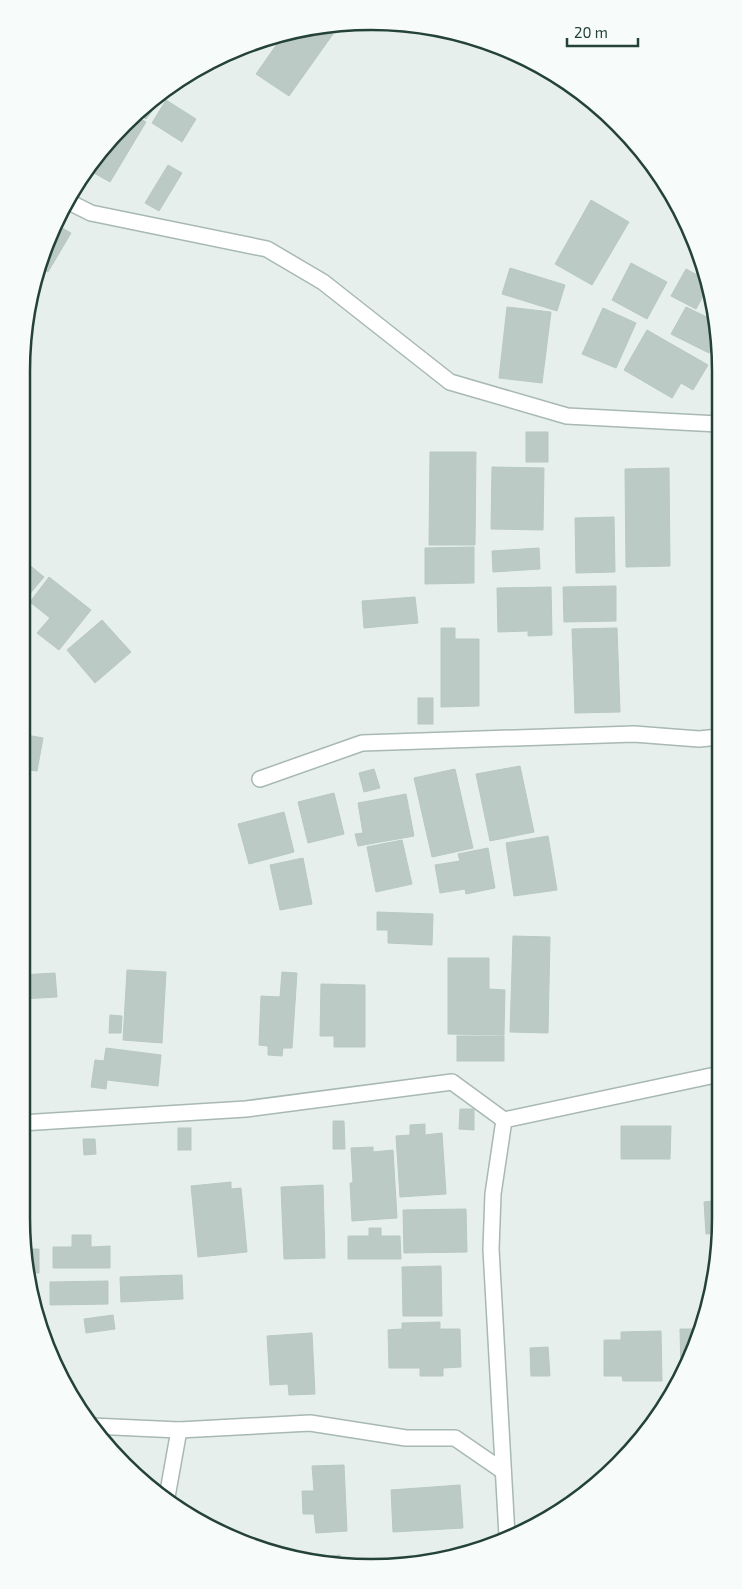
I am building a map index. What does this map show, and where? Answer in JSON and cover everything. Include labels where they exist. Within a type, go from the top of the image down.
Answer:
[{"type":"street","points":[[74,204],[91,213],[267,249],[324,282],[450,382],[566,416],[712,424]]},
{"type":"street","points":[[260,779],[362,743],[634,734],[699,739],[712,738]]},
{"type":"street","points":[[30,1122],[246,1108],[452,1082],[504,1120],[712,1076]]},
{"type":"street","points":[[504,1120],[493,1194],[491,1250],[507,1531]]},
{"type":"street","points":[[100,1426],[179,1430],[310,1423],[406,1438],[455,1438],[503,1471]]},
{"type":"street","points":[[169,1493],[179,1430]]},
{"type":"building","points":[[326,33],[333,34],[289,96],[256,74],[277,44]]},
{"type":"building","points":[[166,100],[196,119],[182,142],[152,123]]},
{"type":"building","points":[[151,110],[152,111],[146,119],[143,117]]},
{"type":"building","points":[[141,119],[146,122],[110,182],[93,173],[115,146]]},
{"type":"building","points":[[168,165],[182,173],[159,211],[145,203]]},
{"type":"building","points":[[591,200],[629,222],[592,285],[555,264]]},
{"type":"building","points":[[62,228],[71,233],[48,272],[45,271],[48,261]]},
{"type":"building","points":[[631,263],[667,282],[647,319],[612,300]]},
{"type":"building","points":[[510,268],[565,285],[557,311],[502,294]]},
{"type":"building","points":[[686,269],[698,275],[703,296],[696,309],[671,296]]},
{"type":"building","points":[[507,307],[551,312],[542,383],[499,378]]},
{"type":"building","points":[[686,307],[707,317],[711,349],[709,353],[671,334]]},
{"type":"building","points":[[603,308],[636,323],[616,368],[582,354]]},
{"type":"building","points":[[647,330],[708,365],[693,390],[681,383],[672,398],[624,370]]},
{"type":"building","points":[[526,432],[548,432],[548,462],[526,462]]},
{"type":"building","points":[[430,452],[476,452],[475,545],[429,545]]},
{"type":"building","points":[[492,467],[544,468],[543,530],[491,529]]},
{"type":"building","points":[[669,468],[670,566],[626,567],[625,469]]},
{"type":"building","points":[[614,517],[615,572],[576,573],[575,518]]},
{"type":"building","points":[[474,547],[474,583],[425,584],[425,548]]},
{"type":"building","points":[[539,548],[540,569],[493,572],[492,551]]},
{"type":"building","points":[[30,565],[44,577],[30,594]]},
{"type":"building","points":[[49,577],[91,610],[59,650],[37,633],[50,618],[30,602]]},
{"type":"building","points":[[616,586],[616,621],[564,622],[563,587]]},
{"type":"building","points":[[551,587],[552,635],[528,636],[528,631],[498,632],[497,588]]},
{"type":"building","points":[[415,597],[418,623],[364,628],[362,601]]},
{"type":"building","points":[[102,620],[131,652],[95,683],[67,650]]},
{"type":"building","points":[[441,628],[455,628],[455,639],[479,639],[479,706],[441,707]]},
{"type":"building","points":[[617,628],[620,712],[575,713],[572,629]]},
{"type":"building","points":[[418,698],[433,698],[433,724],[418,724]]},
{"type":"building","points":[[30,736],[43,738],[37,771],[30,770]]},
{"type":"building","points":[[520,766],[534,832],[490,841],[476,774]]},
{"type":"building","points":[[374,769],[380,788],[364,792],[359,773]]},
{"type":"building","points":[[455,769],[473,848],[432,857],[414,778]]},
{"type":"building","points":[[334,793],[344,834],[308,843],[298,802]]},
{"type":"building","points":[[406,794],[414,836],[358,846],[355,834],[363,833],[358,803]]},
{"type":"building","points":[[284,812],[294,852],[249,864],[238,824]]},
{"type":"building","points":[[548,836],[557,890],[514,896],[506,843]]},
{"type":"building","points":[[402,840],[412,884],[376,892],[367,847]]},
{"type":"building","points":[[488,848],[495,888],[466,894],[465,889],[440,893],[435,865],[460,861],[458,854]]},
{"type":"building","points":[[303,858],[312,904],[280,910],[270,865]]},
{"type":"building","points":[[377,912],[433,914],[432,945],[388,943],[388,930],[377,930]]},
{"type":"building","points":[[513,936],[550,937],[548,1033],[510,1032]]},
{"type":"building","points":[[448,958],[489,958],[489,989],[505,990],[504,1035],[448,1034]]},
{"type":"building","points":[[127,970],[166,972],[162,1043],[123,1040]]},
{"type":"building","points":[[282,972],[297,973],[292,1048],[283,1048],[282,1056],[268,1055],[268,1046],[259,1045],[261,996],[280,997]]},
{"type":"building","points":[[55,973],[57,997],[30,998],[30,974]]},
{"type":"building","points":[[321,984],[365,985],[365,1047],[334,1047],[334,1036],[320,1036]]},
{"type":"building","points":[[110,1015],[122,1016],[121,1033],[109,1033]]},
{"type":"building","points":[[457,1036],[504,1036],[504,1061],[457,1061]]},
{"type":"building","points":[[106,1048],[161,1055],[158,1086],[107,1080],[106,1089],[91,1087],[95,1060],[104,1061]]},
{"type":"building","points":[[460,1109],[474,1109],[474,1130],[459,1129]]},
{"type":"building","points":[[333,1121],[344,1121],[345,1149],[333,1149]]},
{"type":"building","points":[[425,1124],[425,1135],[442,1133],[446,1194],[400,1197],[396,1136],[410,1135],[410,1125]]},
{"type":"building","points":[[621,1126],[671,1126],[670,1159],[621,1159]]},
{"type":"building","points":[[178,1128],[191,1128],[191,1150],[178,1150]]},
{"type":"building","points":[[83,1139],[95,1139],[96,1154],[84,1155]]},
{"type":"building","points":[[373,1147],[373,1152],[393,1150],[397,1218],[352,1221],[350,1183],[353,1183],[351,1148]]},
{"type":"building","points":[[231,1182],[231,1189],[241,1188],[247,1252],[198,1257],[191,1186]]},
{"type":"building","points":[[323,1185],[325,1258],[284,1259],[281,1187]]},
{"type":"building","points":[[712,1201],[711,1234],[706,1234],[704,1202]]},
{"type":"building","points":[[466,1209],[467,1252],[404,1253],[403,1210]]},
{"type":"building","points":[[369,1228],[381,1228],[381,1236],[400,1236],[401,1259],[348,1259],[348,1236],[369,1236]]},
{"type":"building","points":[[72,1235],[91,1235],[91,1247],[110,1246],[110,1268],[53,1268],[53,1247],[72,1247]]},
{"type":"building","points":[[32,1249],[39,1249],[39,1273],[35,1273]]},
{"type":"building","points":[[441,1266],[442,1316],[403,1316],[402,1267]]},
{"type":"building","points":[[182,1275],[183,1299],[121,1302],[120,1277]]},
{"type":"building","points":[[108,1281],[108,1304],[50,1305],[50,1282]]},
{"type":"building","points":[[113,1315],[115,1329],[86,1333],[84,1319]]},
{"type":"building","points":[[440,1322],[440,1329],[460,1329],[461,1367],[443,1368],[443,1376],[420,1376],[420,1368],[389,1368],[388,1330],[402,1329],[402,1323]]},
{"type":"building","points":[[680,1329],[694,1329],[686,1348],[681,1360]]},
{"type":"building","points":[[661,1331],[662,1381],[623,1381],[622,1376],[604,1376],[604,1340],[621,1340],[621,1332]]},
{"type":"building","points":[[312,1333],[315,1394],[289,1395],[288,1384],[270,1385],[267,1336]]},
{"type":"building","points":[[548,1347],[550,1376],[531,1376],[530,1348]]},
{"type":"building","points":[[344,1465],[347,1531],[316,1533],[314,1514],[303,1514],[302,1491],[314,1491],[312,1466]]},
{"type":"building","points":[[460,1485],[463,1528],[393,1532],[391,1490]]}]
